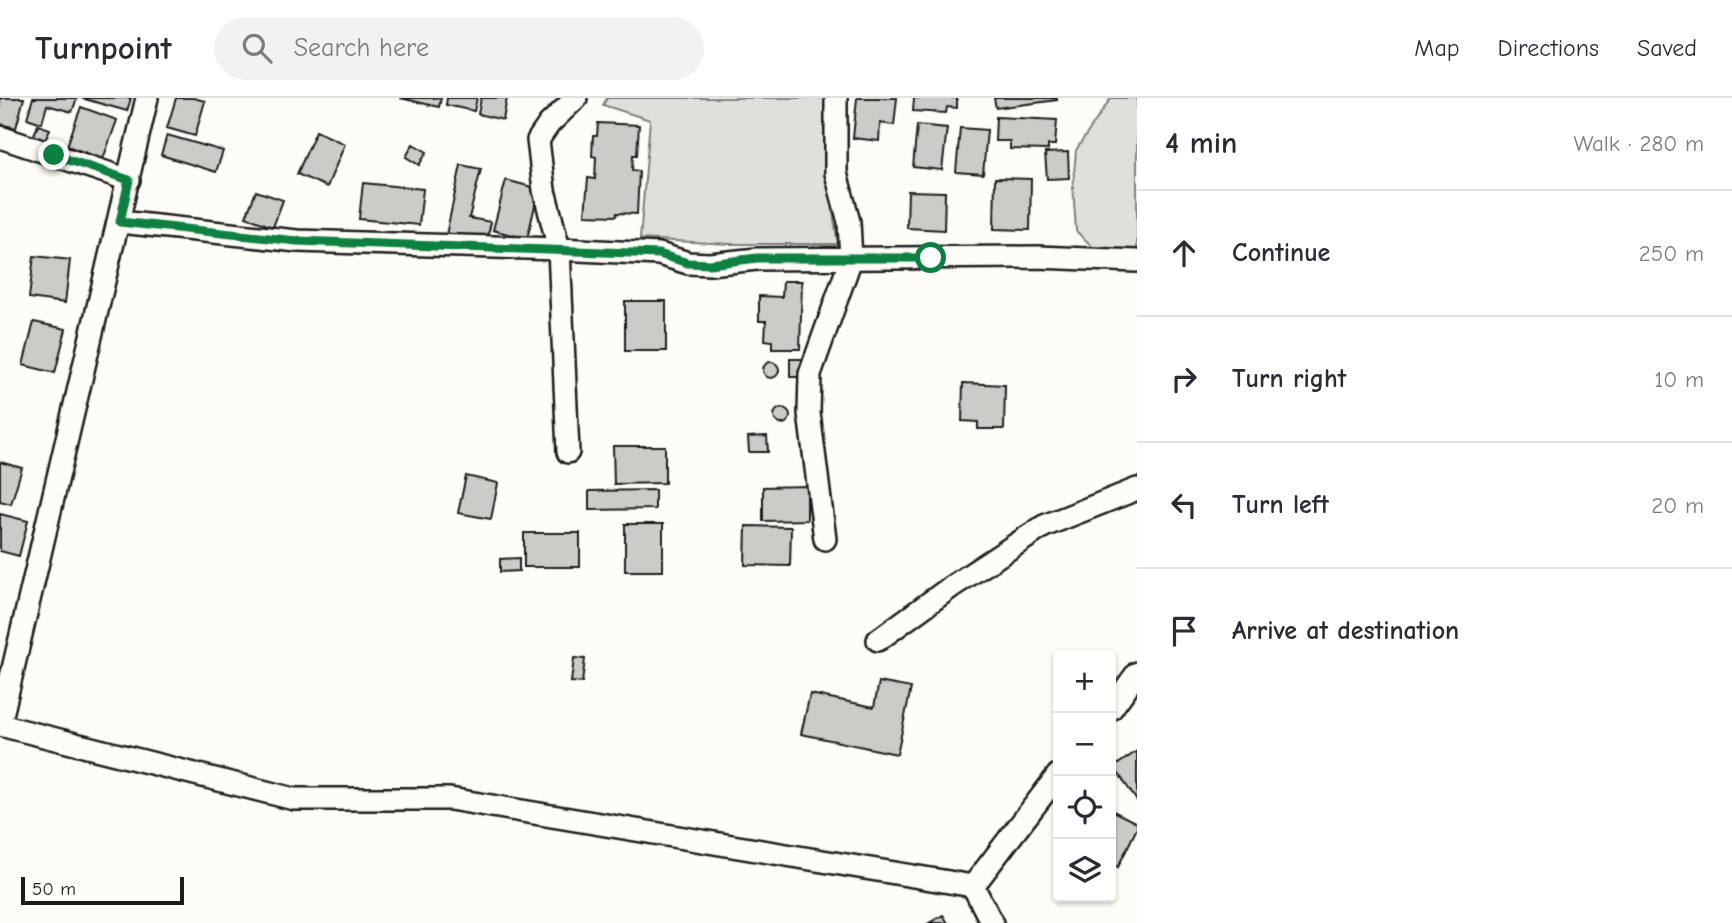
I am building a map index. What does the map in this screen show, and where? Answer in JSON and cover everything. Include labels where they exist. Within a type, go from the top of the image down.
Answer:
[{"type":"street","points":[[147,98],[0,724],[294,799],[450,799],[973,886]]},
{"type":"street","points":[[568,452],[559,249],[544,190],[538,140],[549,124],[576,98]]},
{"type":"street","points":[[825,539],[809,413],[810,374],[851,259],[849,222],[836,173],[836,98]]},
{"type":"street","points":[[0,137],[129,180]]},
{"type":"street","points":[[120,222],[297,241],[659,254],[688,263],[710,264],[757,258],[1038,257],[1137,261]]},
{"type":"street","points":[[878,640],[951,587],[1044,526],[1137,489]]},
{"type":"street","points":[[1116,702],[1137,673]]},
{"type":"street","points":[[973,886],[1057,776]]},
{"type":"street","points":[[973,886],[992,923]]},
{"type":"shaded area","points":[[607,98],[827,98],[827,174],[838,244],[729,244],[640,239],[650,120],[603,105]]},
{"type":"shaded area","points":[[1111,98],[1137,98],[1137,251],[1095,249],[1076,231],[1073,186],[1076,150]]},
{"type":"building","points":[[0,98],[24,98],[16,128],[0,124]]},
{"type":"building","points":[[33,98],[77,98],[72,112],[47,105],[42,123],[27,118]]},
{"type":"building","points":[[81,98],[131,98],[127,111]]},
{"type":"building","points":[[176,98],[205,101],[195,136],[167,128]]},
{"type":"building","points":[[400,98],[441,98],[439,107]]},
{"type":"building","points":[[447,98],[477,98],[474,111],[446,105]]},
{"type":"building","points":[[481,98],[507,98],[503,120],[478,114]]},
{"type":"building","points":[[857,98],[897,98],[894,125],[880,123],[879,141],[853,138]]},
{"type":"building","points":[[914,98],[957,98],[957,108],[947,107],[946,113],[913,111]]},
{"type":"building","points":[[994,98],[1057,98],[1057,100],[996,108]]},
{"type":"building","points":[[81,107],[117,120],[103,159],[67,146]]},
{"type":"building","points":[[996,117],[1057,120],[1055,145],[1048,145],[1048,150],[1010,149],[1010,141],[995,141]]},
{"type":"building","points":[[598,123],[639,125],[637,155],[633,155],[632,170],[639,171],[637,214],[585,215],[588,178],[595,179],[593,136],[597,136]]},
{"type":"building","points":[[38,125],[50,129],[45,141],[33,137]]},
{"type":"building","points":[[917,125],[947,128],[942,170],[913,167]]},
{"type":"building","points":[[960,128],[987,130],[983,174],[956,172]]},
{"type":"building","points":[[316,131],[345,144],[327,187],[297,174]]},
{"type":"building","points":[[167,135],[223,151],[216,172],[161,155]]},
{"type":"building","points":[[413,144],[427,152],[419,165],[406,157]]},
{"type":"building","points":[[1068,152],[1069,178],[1047,179],[1045,153]]},
{"type":"building","points":[[461,165],[481,169],[469,218],[491,222],[486,244],[446,235]]},
{"type":"building","points":[[995,178],[1031,179],[1030,230],[994,229]]},
{"type":"building","points":[[506,180],[539,189],[527,239],[493,230]]},
{"type":"building","points":[[363,183],[423,189],[419,225],[359,219]]},
{"type":"building","points":[[256,191],[283,200],[273,227],[246,217]]},
{"type":"building","points":[[908,191],[945,192],[944,230],[907,228]]},
{"type":"building","points":[[34,256],[70,260],[65,303],[29,298]]},
{"type":"building","points":[[783,281],[802,281],[800,349],[772,349],[772,341],[765,340],[766,321],[759,321],[759,296],[782,297]]},
{"type":"building","points":[[625,301],[666,301],[666,351],[625,351]]},
{"type":"building","points":[[34,322],[66,329],[55,373],[23,365]]},
{"type":"building","points":[[790,359],[806,359],[806,377],[790,377]]},
{"type":"building","points":[[771,362],[777,364],[777,376],[771,378],[765,376],[763,370],[765,364]]},
{"type":"building","points":[[963,383],[1005,385],[1004,429],[978,429],[978,422],[962,421]]},
{"type":"building","points":[[782,408],[790,416],[782,424],[774,416]]},
{"type":"building","points":[[767,436],[768,452],[749,452],[748,437]]},
{"type":"building","points":[[613,446],[665,446],[665,483],[614,484]]},
{"type":"building","points":[[0,462],[22,468],[11,504],[0,501]]},
{"type":"building","points":[[466,476],[498,483],[491,519],[458,513]]},
{"type":"building","points":[[807,486],[807,520],[763,521],[763,487]]},
{"type":"building","points":[[655,490],[655,509],[589,510],[589,491]]},
{"type":"building","points":[[0,514],[28,521],[19,556],[0,551]]},
{"type":"building","points":[[625,524],[663,524],[663,571],[625,571]]},
{"type":"building","points":[[746,526],[791,527],[790,566],[745,565]]},
{"type":"building","points":[[524,533],[580,533],[580,567],[524,567]]},
{"type":"building","points":[[519,558],[519,571],[500,572],[500,559]]},
{"type":"building","points":[[574,658],[585,659],[582,683],[571,682]]},
{"type":"building","points":[[879,682],[911,688],[897,754],[801,734],[810,694],[874,707]]},
{"type":"building","points":[[1137,751],[1137,801],[1116,770],[1116,766]]},
{"type":"building","points":[[1116,812],[1137,823],[1118,867],[1116,866]]},
{"type":"building","points":[[943,915],[948,923],[929,923]]},
{"type":"route","points":[[54,155],[129,180],[120,222],[297,241],[659,254],[688,263],[710,264],[757,258],[931,258]]}]
